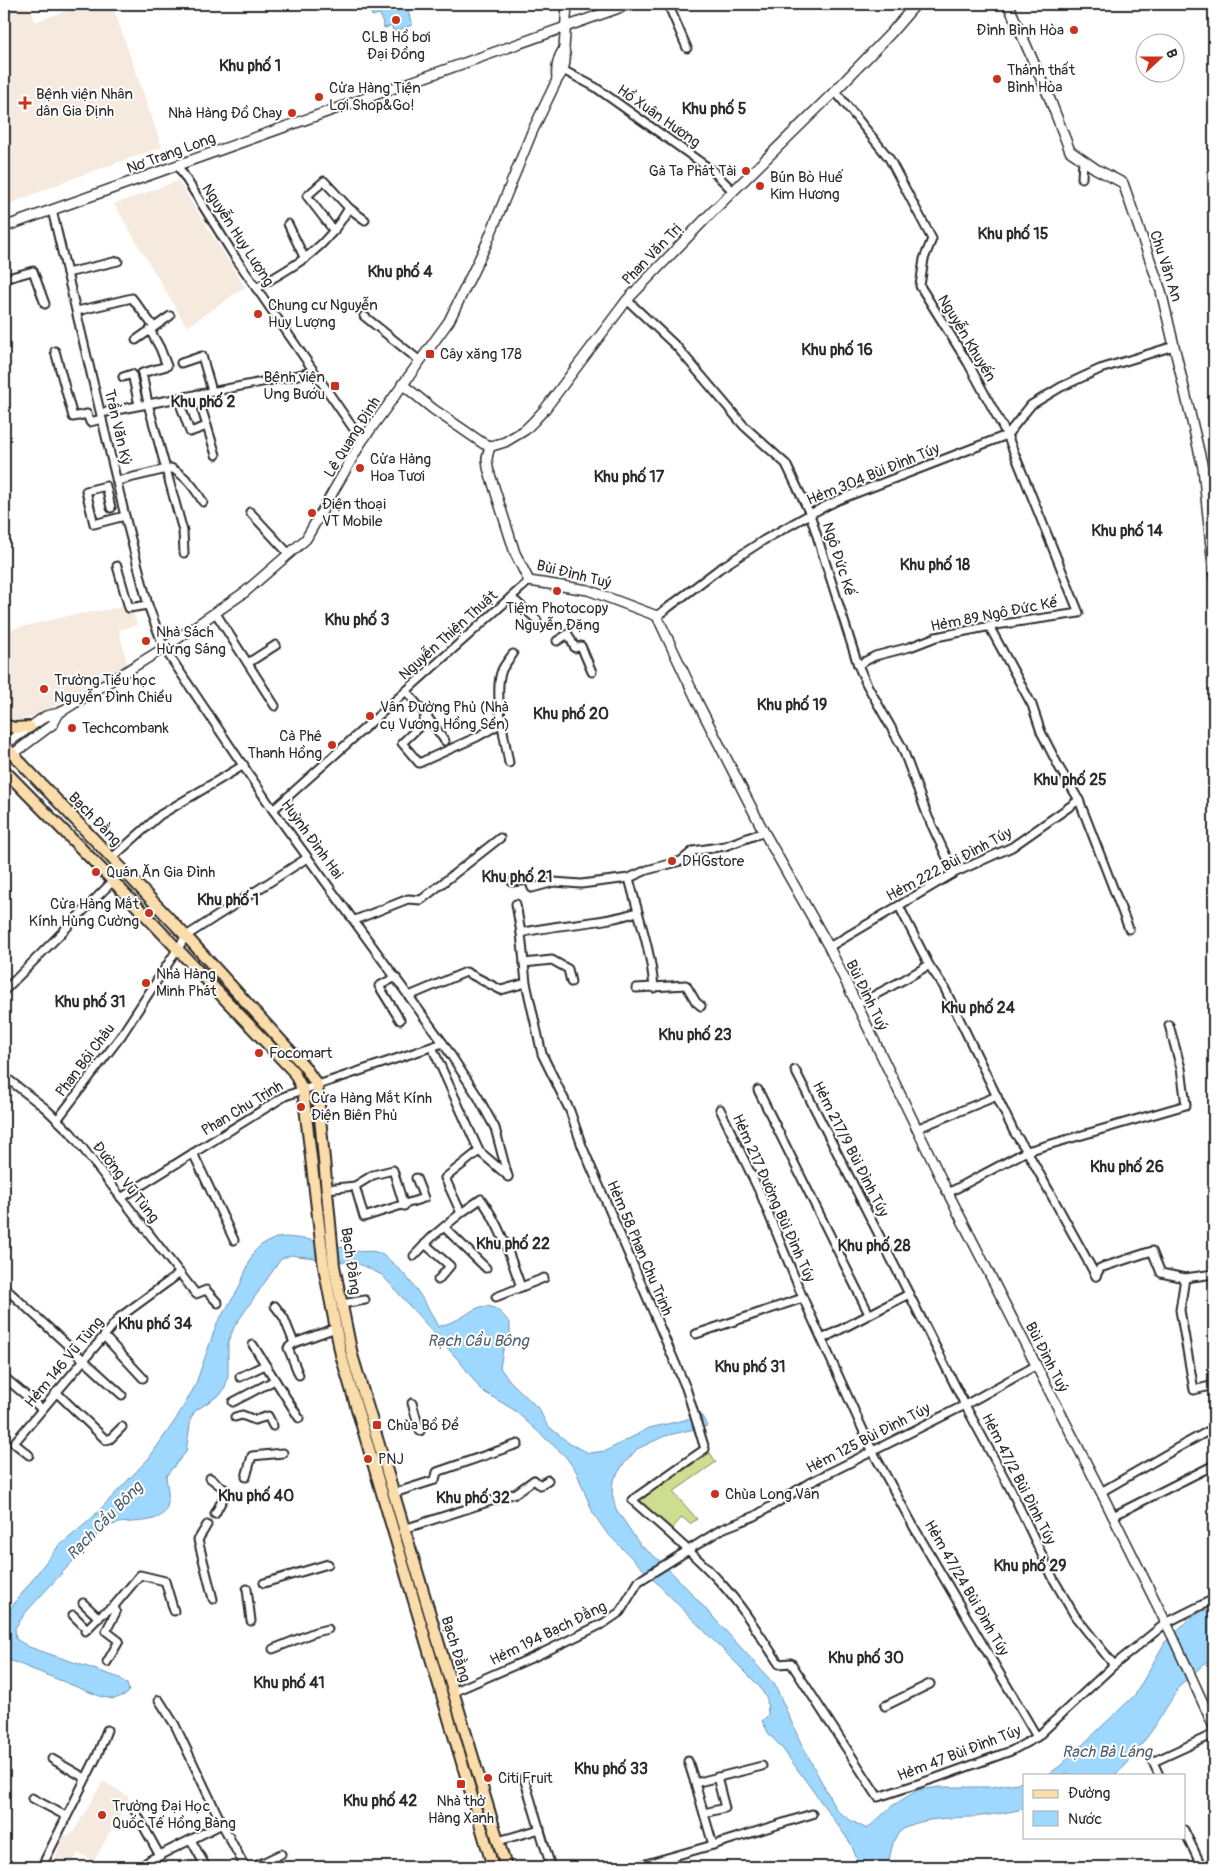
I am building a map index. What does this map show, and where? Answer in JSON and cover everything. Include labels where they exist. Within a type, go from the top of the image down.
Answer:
[{"type":"main road","points":[[4,726],[15,728],[30,727]]},
{"type":"main road","name":"Bạch Đằng","points":[[4,746],[186,936],[304,1066],[317,1085],[331,1234],[329,1266],[341,1355],[494,1867]]},
{"type":"main road","points":[[4,768],[13,754]]},
{"type":"main road","name":"Bạch Đằng","points":[[4,768],[293,1071],[303,1090],[320,1235],[342,1304],[352,1356],[506,1867]]},
{"type":"main road","points":[[393,1532],[404,1528]]},
{"type":"main road","points":[[442,1696],[453,1692]]},
{"type":"street","name":"Lê Quang Định","points":[[4,746],[46,716],[59,713],[164,648],[245,592],[306,538],[362,441],[449,322],[486,246],[532,132],[563,70],[566,56],[564,49],[567,4]]},
{"type":"street","name":"Nơ Trang Long","points":[[4,227],[630,4]]},
{"type":"street","points":[[668,4],[687,48]]},
{"type":"street","name":"Phan Văn Trị","points":[[490,446],[505,442],[525,430],[534,421],[627,300],[891,33],[916,4]]},
{"type":"street","name":"Chu Văn An","points":[[1008,4],[1049,97],[1070,151],[1082,160],[1123,183],[1161,291],[1203,470],[1214,576]]},
{"type":"street","points":[[1209,4],[1214,6]]},
{"type":"street","name":"Lê Quang Định","points":[[557,80],[556,71],[560,55],[564,49]]},
{"type":"street","name":"Hồ Xuân Hương","points":[[563,70],[595,87],[714,171],[734,191]]},
{"type":"street","name":"Nguyễn Khuyến","points":[[835,90],[889,158],[932,239],[924,260],[920,286],[968,363],[1007,435],[1079,612]]},
{"type":"street","points":[[1082,160],[1082,178]]},
{"type":"street","name":"Nguyễn Huy Lượng","points":[[178,166],[256,288],[362,441]]},
{"type":"street","points":[[334,231],[307,196],[324,181],[349,208],[365,220]]},
{"type":"street","points":[[256,288],[305,259],[334,231],[349,208]]},
{"type":"street","name":"Trần Văn Kỷ","points":[[52,210],[125,516],[148,605],[164,648]]},
{"type":"street","points":[[288,224],[305,259]]},
{"type":"street","points":[[68,273],[118,261]]},
{"type":"street","points":[[4,279],[33,271],[45,304]]},
{"type":"street","points":[[77,311],[132,298],[152,329],[167,366],[142,374],[148,404],[183,531],[184,553]]},
{"type":"street","name":"Ngô Đức Kế","points":[[627,300],[677,347],[744,426],[786,464],[810,514],[858,665],[902,747],[928,817],[954,873]]},
{"type":"street","points":[[136,340],[170,316]]},
{"type":"street","points":[[364,316],[420,361]]},
{"type":"street","points":[[1007,435],[1031,404],[1062,386],[1100,369],[1174,346]]},
{"type":"street","points":[[55,350],[73,417],[87,414],[90,422],[101,416],[139,405],[314,372]]},
{"type":"street","points":[[181,363],[202,356],[212,391]]},
{"type":"street","points":[[123,377],[132,374],[139,405]]},
{"type":"street","points":[[402,384],[456,426],[480,442],[490,446]]},
{"type":"street","points":[[197,394],[216,455]]},
{"type":"street","points":[[178,398],[190,432],[207,426]]},
{"type":"street","name":"Hẻm 304 Bùi Đình Túy","points":[[657,616],[719,569],[764,540],[810,514],[838,500],[1007,435]]},
{"type":"street","name":"Bùi Đình Tuý","points":[[490,446],[486,458],[488,468],[515,554],[529,580],[588,590],[657,616],[699,705],[764,832],[829,947],[916,1129],[1172,1635],[1214,1727]]},
{"type":"street","points":[[117,481],[171,468],[180,473],[194,486],[202,502]]},
{"type":"street","points":[[111,508],[106,486],[86,491],[94,524],[125,516]]},
{"type":"street","points":[[250,512],[289,554]]},
{"type":"street","points":[[117,566],[129,608],[148,605]]},
{"type":"street","name":"Nguyễn Thiện Thuật","points":[[274,810],[529,580]]},
{"type":"street","points":[[511,597],[537,620]]},
{"type":"street","points":[[215,612],[275,706]]},
{"type":"street","name":"Hẻm 89 Ngô Đức Kế","points":[[858,665],[875,656],[910,647],[936,637],[989,626],[1079,612]]},
{"type":"street","points":[[989,626],[1032,705],[1041,732],[1060,769],[1079,800],[1129,930]]},
{"type":"street","points":[[557,641],[568,634],[575,648],[581,646],[592,672]]},
{"type":"street","points":[[248,663],[276,645]]},
{"type":"street","name":"Huỳnh Đình Hai","points":[[164,648],[307,858],[355,920],[443,1043],[489,1114],[497,1134],[508,1177],[479,1151]]},
{"type":"street","points":[[508,763],[499,684],[502,671],[513,654]]},
{"type":"street","points":[[406,691],[445,741]]},
{"type":"street","name":"Lê Quang Định","points":[[13,754],[53,724],[59,713]]},
{"type":"street","points":[[426,715],[422,724],[402,743],[420,763],[477,737],[502,723]]},
{"type":"street","points":[[112,858],[160,815],[244,765]]},
{"type":"street","name":"Hẻm 222 Bùi Đình Túy","points":[[829,947],[954,873],[1012,847],[1079,800]]},
{"type":"street","points":[[512,882],[529,880],[532,888],[554,882],[581,884],[629,878],[647,870],[681,861],[693,851],[725,846],[764,832]]},
{"type":"street","points":[[355,920],[408,899],[421,900],[500,838]]},
{"type":"street","name":"Phan Bội Châu","points":[[57,1120],[121,1036],[186,936],[307,858]]},
{"type":"street","points":[[629,878],[637,912],[647,937],[654,988]]},
{"type":"street","points":[[4,991],[113,881]]},
{"type":"street","name":"Hẻm 58 Phan Chu Trinh","points":[[516,904],[526,983],[542,1054],[570,1111],[582,1146],[688,1394],[705,1449],[632,1500],[688,1550]]},
{"type":"street","points":[[899,906],[929,965],[944,987],[1014,1132],[1027,1151],[1096,1276],[1100,1268],[1152,1251],[1161,1273],[1185,1278],[1214,1274]]},
{"type":"street","points":[[521,933],[616,919],[637,912]]},
{"type":"street","points":[[524,963],[552,960],[568,969],[571,982]]},
{"type":"street","points":[[856,1005],[905,980],[929,965]]},
{"type":"street","points":[[409,996],[466,972],[501,990],[526,983]]},
{"type":"street","points":[[396,977],[380,986],[400,1020]]},
{"type":"street","points":[[636,988],[686,985],[696,1002],[701,1006]]},
{"type":"street","points":[[948,1193],[1027,1151],[1186,1105],[1181,1068],[1169,1025]]},
{"type":"street","name":"Phan Chu Trinh","points":[[121,1198],[285,1096],[443,1043]]},
{"type":"street","points":[[432,1047],[479,1151],[444,1178],[461,1213]]},
{"type":"street","name":"Hẻm 217/9 Bùi Đình Túy","points":[[795,1070],[965,1405]]},
{"type":"street","name":"Đường Vũ Tùng","points":[[4,1076],[46,1108],[71,1133],[196,1294],[207,1290],[218,1303]]},
{"type":"street","points":[[758,1090],[869,1314]]},
{"type":"street","points":[[916,1129],[997,1096]]},
{"type":"street","name":"Hẻm 217 Đường Bùi Đình Túy","points":[[720,1109],[761,1195],[803,1298],[822,1339]]},
{"type":"street","points":[[193,1153],[234,1240]]},
{"type":"street","points":[[326,1189],[355,1186],[373,1175],[393,1170],[404,1206]]},
{"type":"street","points":[[355,1186],[364,1217],[404,1206],[424,1198],[416,1178]]},
{"type":"street","points":[[414,1256],[444,1227],[481,1199],[490,1211],[504,1241],[521,1287]]},
{"type":"street","points":[[444,1227],[486,1268]]},
{"type":"street","points":[[425,1244],[450,1266],[438,1280]]},
{"type":"street","name":"Hẻm 146 Vũ Tùng","points":[[29,1455],[14,1443],[56,1392],[120,1317],[180,1272]]},
{"type":"street","points":[[496,1297],[544,1278]]},
{"type":"street","points":[[1185,1278],[1180,1310],[1194,1390],[1214,1385]]},
{"type":"street","points":[[4,1287],[122,1395]]},
{"type":"street","points":[[822,1339],[909,1294]]},
{"type":"street","points":[[696,1334],[803,1298]]},
{"type":"street","points":[[342,1304],[365,1300]]},
{"type":"street","points":[[275,1306],[284,1318],[294,1343]]},
{"type":"street","points":[[299,1375],[288,1348],[294,1343],[336,1328]]},
{"type":"street","points":[[104,1336],[143,1378]]},
{"type":"street","name":"Hẻm 47/24 Bùi Đình Túy","points":[[822,1339],[873,1452],[915,1529],[1037,1737]]},
{"type":"street","points":[[253,1345],[299,1418]]},
{"type":"street","points":[[240,1377],[265,1365]]},
{"type":"street","name":"Hẻm 125 Bùi Đình Túy","points":[[639,1580],[722,1529],[755,1516],[809,1483],[965,1405],[1035,1366]]},
{"type":"street","points":[[4,1377],[42,1410]]},
{"type":"street","points":[[233,1402],[275,1380]]},
{"type":"street","points":[[56,1392],[106,1440],[110,1439],[122,1427]]},
{"type":"street","points":[[412,1403],[420,1432]]},
{"type":"street","name":"Hẻm 47/2 Bùi Đình Túy","points":[[965,1405],[1011,1490],[1054,1580],[1075,1616],[1114,1665]]},
{"type":"street","points":[[235,1417],[242,1415],[256,1420],[268,1416],[274,1426]]},
{"type":"street","points":[[1101,1492],[1214,1428]]},
{"type":"street","points":[[394,1493],[435,1480],[437,1472],[518,1444]]},
{"type":"street","points":[[246,1477],[252,1456],[283,1453]]},
{"type":"street","points":[[1113,1516],[1214,1465]]},
{"type":"street","points":[[210,1478],[227,1491],[215,1514]]},
{"type":"street","points":[[404,1528],[516,1493],[534,1480],[540,1485],[548,1480]]},
{"type":"street","points":[[207,1525],[198,1540],[213,1599]]},
{"type":"street","name":"Hẻm 47 Bùi Đình Túy","points":[[688,1550],[721,1583],[750,1620],[779,1664],[791,1663],[878,1797],[1011,1751],[1037,1737],[1114,1665],[1166,1623],[1214,1600]]},
{"type":"street","points":[[264,1584],[328,1564]]},
{"type":"street","points":[[73,1615],[86,1630],[114,1606],[140,1575],[165,1581],[174,1611]]},
{"type":"street","name":"Hẻm 194 Bạch Đằng","points":[[453,1692],[536,1656],[604,1623],[620,1612],[639,1580]]},
{"type":"street","points":[[247,1589],[251,1620]]},
{"type":"street","points":[[83,1603],[99,1618]]},
{"type":"street","points":[[107,1662],[119,1641],[106,1631],[116,1612],[114,1606]]},
{"type":"street","points":[[273,1649],[314,1632],[328,1629]]},
{"type":"street","points":[[885,1706],[930,1684]]},
{"type":"street","points":[[160,1700],[175,1725],[222,1824],[245,1867]]},
{"type":"street","points":[[45,1867],[45,1860],[107,1730]]},
{"type":"street","points":[[1159,1774],[1153,1762],[1214,1734]]},
{"type":"street","points":[[52,1759],[85,1778]]},
{"type":"street","points":[[688,1761],[713,1845]]},
{"type":"street","points":[[695,1783],[762,1766]]},
{"type":"street","points":[[704,1813],[725,1808],[717,1777]]},
{"type":"street","points":[[524,1778],[551,1867]]},
{"type":"street","points":[[32,1798],[66,1816]]},
{"type":"street","points":[[134,1809],[160,1856]]},
{"type":"street","points":[[635,1867],[812,1814]]},
{"type":"street","points":[[144,1866],[222,1824]]},
{"type":"street","points":[[498,1841],[540,1829]]},
{"type":"street","points":[[1186,1834],[1202,1867]]},
{"type":"street","points":[[191,1840],[206,1867]]},
{"type":"street","points":[[254,1867],[281,1854]]},
{"type":"shaded area","points":[[4,4],[26,4],[33,14],[34,22],[87,4],[112,4],[162,147],[71,179],[4,206]]},
{"type":"shaded area","points":[[178,181],[245,287],[187,327],[114,204]]},
{"type":"shaded area","name":"Trường Tiểu học Nguyễn Đình Chiểu","points":[[124,607],[133,612],[137,625],[119,630],[127,663],[40,715],[21,720],[4,720],[4,631],[72,615]]},
{"type":"shaded area","name":"Trường Đại Học Quốc Tế Hồng Bàng","points":[[103,1781],[129,1797],[94,1861],[78,1853],[70,1867],[53,1867],[63,1836],[73,1833]]},
{"type":"green space","points":[[710,1453],[716,1462],[673,1492],[697,1519],[690,1524],[682,1517],[671,1530],[637,1500]]},
{"type":"water","name":"CLB Hồ bơi Đại Đồng","points":[[369,4],[406,4],[412,25],[393,32],[392,26],[384,28],[380,14],[372,16]]},
{"type":"water","name":"Rạch Cầu Bông","points":[[276,1238],[305,1239],[355,1251],[381,1254],[407,1277],[428,1307],[438,1327],[484,1306],[489,1306],[499,1311],[510,1323],[510,1334],[503,1350],[500,1368],[511,1382],[539,1409],[547,1425],[570,1444],[589,1453],[606,1451],[649,1428],[702,1416],[707,1426],[665,1436],[637,1449],[623,1465],[613,1481],[612,1493],[616,1509],[640,1545],[660,1561],[682,1583],[775,1685],[800,1741],[837,1811],[867,1829],[892,1806],[918,1790],[940,1787],[991,1787],[1023,1782],[1023,1809],[982,1816],[937,1819],[914,1824],[897,1835],[885,1867],[860,1867],[851,1844],[782,1748],[769,1734],[762,1721],[768,1715],[767,1699],[759,1686],[606,1532],[593,1513],[576,1471],[565,1456],[514,1410],[481,1390],[461,1363],[382,1275],[359,1264],[291,1255],[281,1259],[234,1327],[228,1343],[228,1376],[225,1388],[221,1394],[195,1411],[191,1418],[186,1452],[166,1476],[168,1500],[164,1512],[160,1516],[146,1521],[116,1524],[98,1534],[26,1612],[15,1628],[16,1639],[29,1647],[120,1678],[127,1684],[129,1690],[127,1694],[114,1699],[102,1697],[4,1658],[4,1612],[11,1608],[58,1547],[90,1520],[149,1458],[176,1419],[195,1386],[217,1323],[238,1290],[253,1253],[261,1245]]},
{"type":"water","name":"Rạch Bà Láng","points":[[1214,1603],[1214,1657],[1179,1687],[1153,1729],[1126,1765],[1116,1774],[1048,1774],[1060,1766],[1135,1695],[1165,1642],[1187,1621]]},
{"type":"place","name":"CLB Hồ bơi Đại Đồng","points":[[396,20]]},
{"type":"place","name":"Đình Bình Hòa","points":[[1074,30]]},
{"type":"place","name":"Thánh thất Bình Hòa","points":[[997,79]]},
{"type":"place","name":"Cửa Hàng Tiện Lợi Shop&Go!","points":[[319,97]]},
{"type":"place","name":"Bệnh viện Nhân dân Gia Định","points":[[25,103]]},
{"type":"place","name":"Nhà Hàng Đồ Chay","points":[[292,113]]},
{"type":"place","name":"Gà Ta Phát Tài","points":[[746,171]]},
{"type":"place","name":"Bún Bò Huế Kim Hương","points":[[760,186]]},
{"type":"place","name":"Chung cư Nguyễn Huy Lượng","points":[[258,314]]},
{"type":"place","name":"Cây xăng 178","points":[[430,354]]},
{"type":"place","name":"Bệnh viện Ung Bướu","points":[[335,386]]},
{"type":"place","name":"Cửa Hàng Hoa Tươi","points":[[360,468]]},
{"type":"place","name":"Điện thoại VT Mobile","points":[[312,513]]},
{"type":"place","name":"Tiệm Photocopy Nguyễn Đặng","points":[[557,591]]},
{"type":"place","name":"Nhà Sách Hừng Sáng","points":[[146,641]]},
{"type":"place","name":"Trường Tiểu học Nguyễn Đình Chiểu","points":[[44,689]]},
{"type":"place","name":"Vân Đường Phủ (Nhà cụ Vương Hồng Sển)","points":[[370,716]]},
{"type":"place","name":"Techcombank","points":[[72,728]]},
{"type":"place","name":"Cà Phê Thanh Hồng","points":[[332,745]]},
{"type":"place","name":"DHGstore","points":[[672,861]]},
{"type":"place","name":"Quán Ăn Gia Đình","points":[[96,872]]},
{"type":"place","name":"Cửa Hàng Mắt Kính Hùng Cường","points":[[149,913]]},
{"type":"place","name":"Nhà Hàng Minh Phát","points":[[146,983]]},
{"type":"place","name":"Focomart","points":[[259,1053]]},
{"type":"place","name":"Cửa Hàng Mắt Kính Điện Biên Phủ","points":[[301,1107]]},
{"type":"place","name":"Chùa Bồ Đề","points":[[377,1425]]},
{"type":"place","name":"PNJ","points":[[368,1459]]},
{"type":"place","name":"Chùa Long Vân","points":[[715,1494]]},
{"type":"place","name":"Citi Fruit","points":[[488,1778]]},
{"type":"place","name":"Nhà thờ Hàng Xanh","points":[[461,1784]]},
{"type":"place","name":"Trường Đại Học Quốc Tế Hồng Bàng","points":[[102,1815]]},
{"type":"district","name":"Khu phố 1","points":[[250,65]]},
{"type":"district","name":"Khu phố 5","points":[[714,108]]},
{"type":"district","name":"Khu phố 15","points":[[1013,233]]},
{"type":"district","name":"Khu phố 4","points":[[400,271]]},
{"type":"district","name":"Khu phố 16","points":[[837,349]]},
{"type":"district","name":"Khu phố 2","points":[[203,401]]},
{"type":"district","name":"Khu phố 17","points":[[629,476]]},
{"type":"district","name":"Khu phố 14","points":[[1127,530]]},
{"type":"district","name":"Khu phố 18","points":[[935,564]]},
{"type":"district","name":"Khu phố 3","points":[[357,619]]},
{"type":"district","name":"Khu phố 19","points":[[792,704]]},
{"type":"district","name":"Khu phố 20","points":[[571,713]]},
{"type":"district","name":"Khu phố 25","points":[[1070,779]]},
{"type":"district","name":"Khu phố 21","points":[[517,876]]},
{"type":"district","name":"Khu phố 1","points":[[228,899]]},
{"type":"district","name":"Khu phố 31","points":[[90,1001]]},
{"type":"district","name":"Khu phố 24","points":[[978,1007]]},
{"type":"district","name":"Khu phố 23","points":[[695,1034]]},
{"type":"district","name":"Khu phố 26","points":[[1127,1166]]},
{"type":"district","name":"Khu phố 22","points":[[513,1243]]},
{"type":"district","name":"Khu phố 28","points":[[874,1245]]},
{"type":"district","name":"Khu phố 34","points":[[155,1323]]},
{"type":"district","name":"Khu phố 31","points":[[750,1366]]},
{"type":"district","name":"Khu phố 40","points":[[256,1495]]},
{"type":"district","name":"Khu phố 32","points":[[473,1497]]},
{"type":"district","name":"Khu phố 29","points":[[1030,1565]]},
{"type":"district","name":"Khu phố 30","points":[[866,1657]]},
{"type":"district","name":"Khu phố 41","points":[[289,1682]]},
{"type":"district","name":"Khu phố 33","points":[[611,1768]]},
{"type":"district","name":"Khu phố 42","points":[[380,1800]]}]
